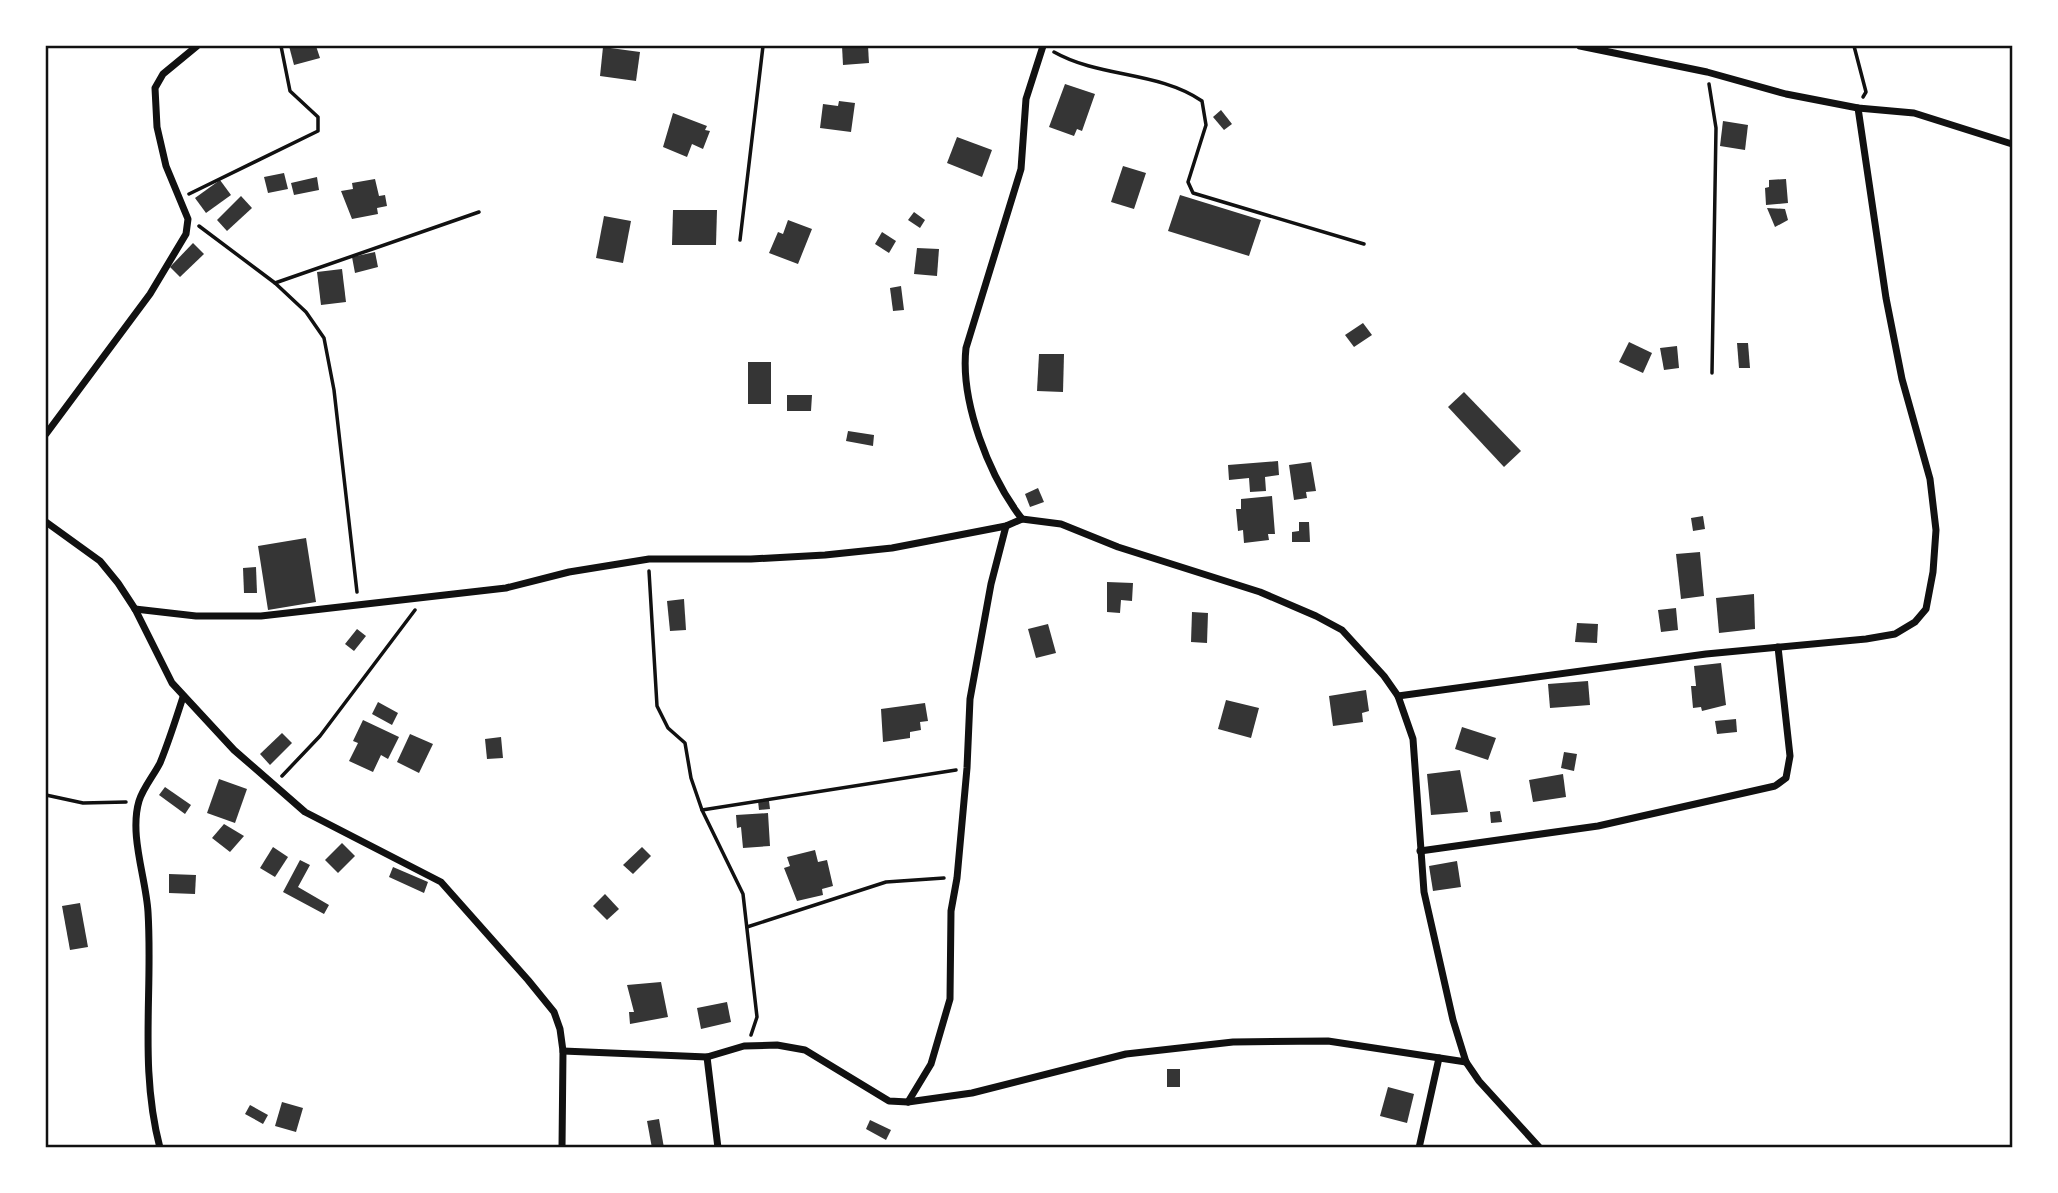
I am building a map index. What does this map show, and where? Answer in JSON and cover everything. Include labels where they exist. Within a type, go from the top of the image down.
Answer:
[{"type":"street","points":[[46,435],[150,294],[180,246],[188,219],[166,166],[157,127],[155,88],[163,74],[197,46]]},
{"type":"street","points":[[1022,519],[998,481],[968,407],[963,369],[966,348],[1021,169],[1026,99],[1045,46]]},
{"type":"street","points":[[1580,46],[1707,72],[1786,94],[1858,108],[1914,113],[2012,144]]},
{"type":"street","points":[[1398,696],[1706,654],[1895,634],[1915,622],[1926,609],[1933,572],[1936,530],[1930,479],[1894,339],[1858,108]]},
{"type":"street","points":[[135,608],[225,617],[359,605],[506,588],[580,569],[649,559],[751,559],[892,548],[1006,526],[1022,519],[1061,524],[1118,547],[1236,583],[1316,616],[1342,630],[1398,696],[1413,739],[1420,851],[1429,920],[1466,1062],[1479,1081],[1540,1147]]},
{"type":"street","points":[[46,522],[100,561],[135,608],[172,683],[273,785],[305,812],[441,882],[554,1013],[563,1051],[562,1147]]},
{"type":"street","points":[[908,1102],[931,1064],[950,999],[949,932],[967,768],[970,699],[991,584],[1006,526]]},
{"type":"street","points":[[1420,851],[1598,826],[1774,786],[1786,778],[1790,756],[1777,647]]},
{"type":"street","points":[[160,1147],[153,1122],[147,1044],[149,927],[137,833],[139,801],[159,764],[183,697]]},
{"type":"street","points":[[563,1051],[707,1057],[744,1046],[777,1045],[805,1050],[889,1101],[908,1102],[972,1093],[1125,1054],[1233,1042],[1328,1041],[1466,1062]]},
{"type":"street","points":[[707,1057],[718,1147]]},
{"type":"street","points":[[1419,1147],[1439,1058]]},
{"type":"path","points":[[179,200],[318,131],[318,117],[290,91],[281,46]]},
{"type":"path","points":[[740,240],[763,46]]},
{"type":"path","points":[[1045,46],[1070,61],[1177,87],[1202,101],[1206,125],[1188,182],[1193,193],[1364,244]]},
{"type":"path","points":[[1854,46],[1866,92],[1858,108]]},
{"type":"path","points":[[1707,72],[1716,128],[1712,373]]},
{"type":"path","points":[[275,283],[479,212]]},
{"type":"path","points":[[188,219],[275,283],[317,325],[330,360],[359,605]]},
{"type":"path","points":[[649,559],[657,706],[668,729],[685,743],[691,778],[702,810],[743,894],[757,1017],[754,1031],[744,1046]]},
{"type":"path","points":[[273,785],[320,736],[396,632],[426,597]]},
{"type":"path","points":[[702,810],[967,768]]},
{"type":"path","points":[[46,795],[83,803],[139,801]]},
{"type":"path","points":[[747,927],[886,882],[957,878]]},
{"type":"building","points":[[289,46],[316,46],[320,58],[294,65]]},
{"type":"building","points":[[842,46],[868,46],[869,63],[843,65]]},
{"type":"building","points":[[603,47],[640,52],[636,81],[600,76]]},
{"type":"building","points":[[1065,84],[1095,94],[1082,131],[1077,129],[1074,136],[1049,127]]},
{"type":"building","points":[[839,101],[855,103],[851,132],[820,128],[823,104],[838,106]]},
{"type":"building","points":[[1221,110],[1232,124],[1224,130],[1213,117]]},
{"type":"building","points":[[673,113],[707,126],[705,130],[710,131],[703,149],[692,144],[687,157],[663,147]]},
{"type":"building","points":[[1723,121],[1748,125],[1745,150],[1720,146]]},
{"type":"building","points":[[957,137],[992,150],[982,177],[947,163]]},
{"type":"building","points":[[1123,166],[1146,173],[1134,209],[1111,202]]},
{"type":"building","points":[[284,173],[288,189],[268,193],[264,177]]},
{"type":"building","points":[[317,177],[319,190],[294,195],[291,183]]},
{"type":"building","points":[[375,179],[379,196],[385,195],[387,206],[377,208],[378,214],[352,219],[341,191],[353,189],[352,183]]},
{"type":"building","points":[[1786,179],[1788,203],[1766,205],[1765,188],[1769,187],[1769,180]]},
{"type":"building","points":[[220,180],[231,195],[206,213],[195,198]]},
{"type":"building","points":[[1180,195],[1261,220],[1249,256],[1168,231]]},
{"type":"building","points":[[241,196],[252,208],[227,231],[217,220]]},
{"type":"building","points":[[1767,208],[1785,209],[1788,220],[1775,227]]},
{"type":"building","points":[[673,210],[717,210],[716,245],[672,245]]},
{"type":"building","points":[[914,212],[925,220],[920,228],[908,220]]},
{"type":"building","points":[[604,216],[631,221],[623,263],[596,258]]},
{"type":"building","points":[[788,220],[812,229],[798,264],[769,253],[778,232],[783,234]]},
{"type":"building","points":[[882,232],[896,241],[889,253],[875,244]]},
{"type":"building","points":[[193,243],[204,254],[180,277],[170,267]]},
{"type":"building","points":[[917,248],[939,249],[937,276],[914,274]]},
{"type":"building","points":[[375,252],[378,267],[355,273],[352,257]]},
{"type":"building","points":[[342,269],[346,302],[321,305],[317,272]]},
{"type":"building","points":[[901,286],[904,310],[893,311],[890,288]]},
{"type":"building","points":[[1363,323],[1372,335],[1354,347],[1345,335]]},
{"type":"building","points":[[1629,342],[1652,353],[1643,373],[1619,362]]},
{"type":"building","points":[[1737,343],[1748,343],[1750,368],[1739,368]]},
{"type":"building","points":[[1677,346],[1679,368],[1664,370],[1660,348]]},
{"type":"building","points":[[1039,354],[1064,354],[1063,392],[1037,391]]},
{"type":"building","points":[[748,362],[771,362],[771,404],[748,404]]},
{"type":"building","points":[[1464,392],[1521,451],[1504,467],[1448,407]]},
{"type":"building","points":[[787,395],[812,395],[811,411],[787,411]]},
{"type":"building","points":[[848,431],[874,435],[873,446],[846,441]]},
{"type":"building","points":[[1278,461],[1279,475],[1265,477],[1266,491],[1250,492],[1249,478],[1229,480],[1228,465]]},
{"type":"building","points":[[1311,462],[1316,491],[1306,492],[1307,498],[1294,500],[1289,465]]},
{"type":"building","points":[[1038,488],[1044,502],[1030,507],[1025,494]]},
{"type":"building","points":[[1272,496],[1275,534],[1268,534],[1269,540],[1244,543],[1243,530],[1238,531],[1236,509],[1241,509],[1241,499]]},
{"type":"building","points":[[1703,516],[1705,529],[1693,531],[1691,518]]},
{"type":"building","points":[[1299,522],[1309,522],[1310,542],[1292,542],[1292,532],[1299,531]]},
{"type":"building","points":[[306,538],[316,602],[268,610],[258,546]]},
{"type":"building","points":[[1700,552],[1704,596],[1681,599],[1676,554]]},
{"type":"building","points":[[256,567],[257,593],[244,593],[243,568]]},
{"type":"building","points":[[1107,582],[1133,583],[1132,601],[1121,600],[1120,613],[1107,612]]},
{"type":"building","points":[[1754,594],[1755,629],[1719,633],[1716,598]]},
{"type":"building","points":[[684,599],[686,630],[670,631],[667,601]]},
{"type":"building","points":[[1676,608],[1678,630],[1661,632],[1658,610]]},
{"type":"building","points":[[1192,612],[1208,613],[1207,643],[1191,642]]},
{"type":"building","points":[[1577,623],[1598,624],[1597,643],[1575,642]]},
{"type":"building","points":[[1048,624],[1056,653],[1036,658],[1028,629]]},
{"type":"building","points":[[357,629],[366,636],[354,651],[345,644]]},
{"type":"building","points":[[1721,663],[1726,705],[1702,711],[1701,707],[1693,708],[1691,686],[1696,686],[1694,666]]},
{"type":"building","points":[[1588,681],[1590,705],[1550,708],[1548,684]]},
{"type":"building","points":[[1366,690],[1369,711],[1362,713],[1363,722],[1333,726],[1329,696]]},
{"type":"building","points":[[1226,700],[1259,708],[1251,738],[1218,729]]},
{"type":"building","points":[[378,702],[398,713],[392,725],[372,714]]},
{"type":"building","points":[[925,703],[928,721],[920,722],[921,730],[910,732],[910,738],[883,742],[881,709]]},
{"type":"building","points":[[1736,719],[1737,732],[1717,734],[1715,721]]},
{"type":"building","points":[[363,720],[399,737],[388,759],[381,755],[373,772],[349,761],[358,743],[353,741]]},
{"type":"building","points":[[1462,727],[1496,738],[1488,760],[1455,749]]},
{"type":"building","points":[[282,733],[292,743],[270,765],[260,754]]},
{"type":"building","points":[[410,734],[433,744],[419,773],[397,762]]},
{"type":"building","points":[[501,737],[503,758],[487,759],[485,739]]},
{"type":"building","points":[[1564,752],[1577,754],[1574,771],[1561,768]]},
{"type":"building","points":[[1460,770],[1468,812],[1431,815],[1427,774]]},
{"type":"building","points":[[1563,774],[1566,797],[1533,802],[1529,780]]},
{"type":"building","points":[[219,779],[247,789],[235,823],[207,813]]},
{"type":"building","points":[[165,787],[191,805],[185,814],[159,795]]},
{"type":"building","points":[[758,801],[769,801],[770,809],[759,810]]},
{"type":"building","points":[[1500,811],[1502,822],[1491,823],[1490,812]]},
{"type":"building","points":[[768,813],[770,846],[743,848],[741,827],[737,828],[736,815]]},
{"type":"building","points":[[224,824],[244,836],[230,852],[212,838]]},
{"type":"building","points":[[342,843],[355,856],[338,873],[325,860]]},
{"type":"building","points":[[273,847],[288,857],[275,877],[260,868]]},
{"type":"building","points":[[642,847],[651,856],[633,874],[623,865]]},
{"type":"building","points":[[815,850],[818,862],[827,860],[833,886],[822,889],[823,895],[797,901],[784,868],[790,866],[787,857]]},
{"type":"building","points":[[300,860],[310,865],[298,887],[329,905],[324,914],[283,892]]},
{"type":"building","points":[[1457,861],[1461,887],[1433,891],[1429,866]]},
{"type":"building","points":[[393,867],[428,882],[424,893],[389,877]]},
{"type":"building","points":[[169,874],[196,875],[195,894],[169,893]]},
{"type":"building","points":[[605,894],[619,909],[607,920],[593,906]]},
{"type":"building","points":[[80,903],[88,947],[70,950],[62,906]]},
{"type":"building","points":[[661,982],[668,1017],[630,1024],[629,1012],[634,1012],[627,985]]},
{"type":"building","points":[[727,1002],[731,1022],[701,1029],[697,1008]]},
{"type":"building","points":[[1167,1069],[1180,1069],[1180,1087],[1167,1087]]},
{"type":"building","points":[[1388,1087],[1414,1094],[1407,1123],[1380,1116]]},
{"type":"building","points":[[282,1102],[303,1108],[296,1132],[275,1126]]},
{"type":"building","points":[[250,1105],[268,1115],[263,1124],[245,1114]]},
{"type":"building","points":[[659,1119],[664,1148],[652,1148],[647,1121]]},
{"type":"building","points":[[870,1120],[891,1130],[886,1140],[866,1129]]}]
